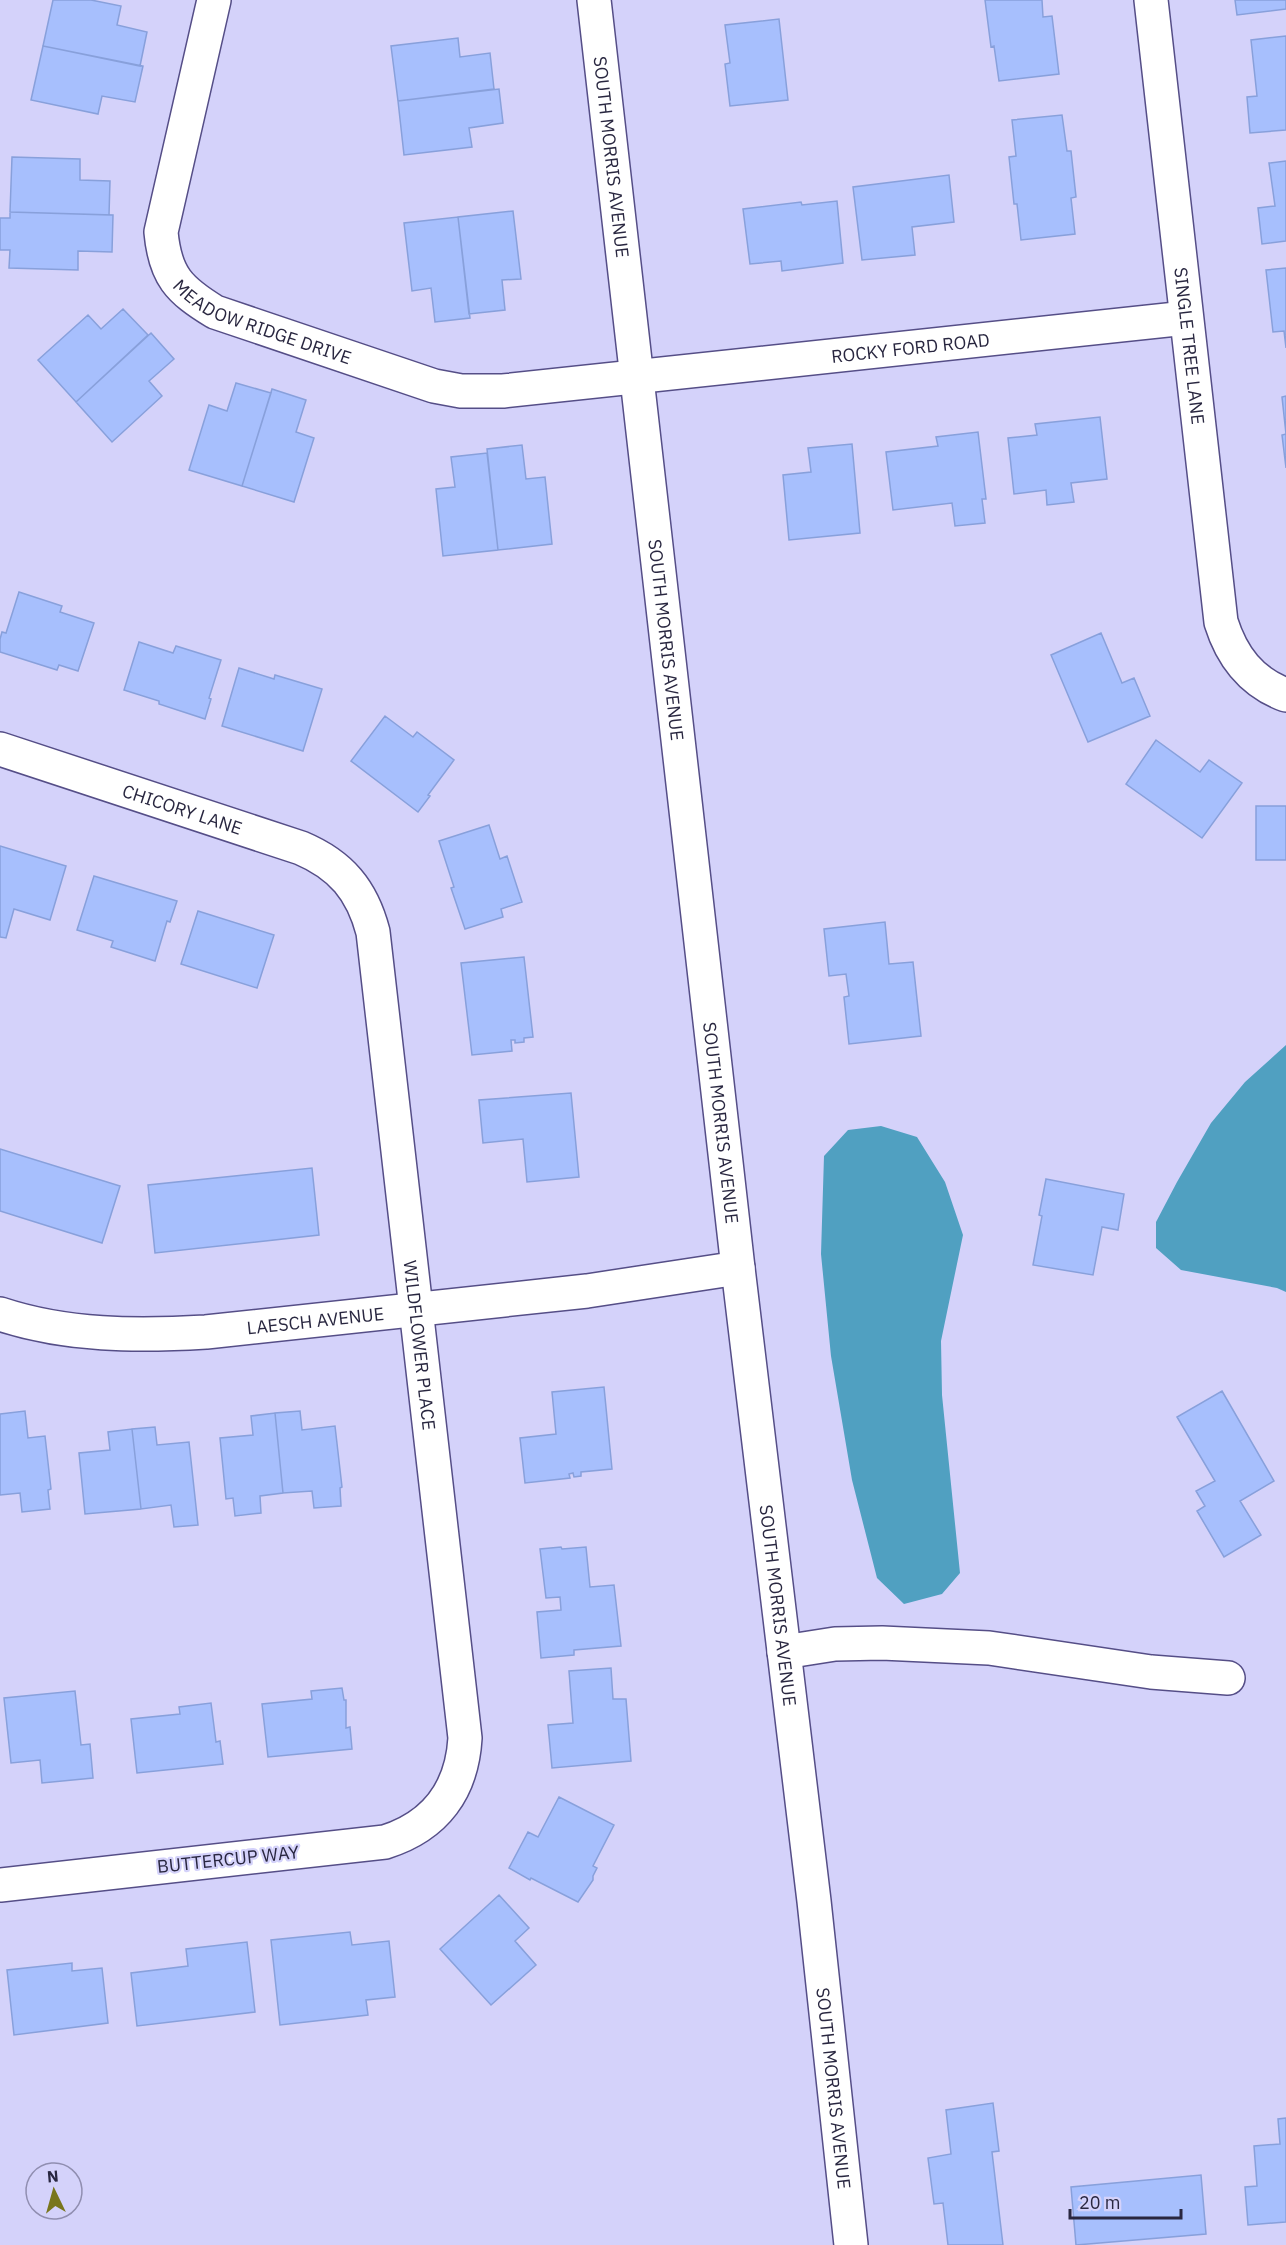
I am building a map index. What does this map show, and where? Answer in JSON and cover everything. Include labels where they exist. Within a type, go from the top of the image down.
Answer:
[{"type":"street","name":"MEADOW RIDGE DRIVE","points":[[214,0],[161,232],[163,251],[173,278],[188,295],[215,312],[434,386],[461,391],[503,391],[636,378]]},
{"type":"street","name":"SOUTH MORRIS AVENUE","points":[[594,0],[738,1268],[815,1913],[851,2245]]},
{"type":"street","name":"SINGLE TREE LANE","points":[[1151,0],[1221,622],[1235,656],[1272,688]]},
{"type":"street","name":"ROCKY FORD ROAD","points":[[636,378],[1186,318]]},
{"type":"street","name":"CHICORY LANE","points":[[0,749],[301,848],[335,867],[354,888]]},
{"type":"street","name":"WILDFLOWER PLACE","points":[[354,888],[368,913],[373,932],[465,1738],[464,1758],[458,1778],[444,1803]]},
{"type":"street","name":"LAESCH AVENUE","points":[[0,1314],[22,1322],[68,1329],[113,1334],[160,1335],[587,1291],[738,1268]]},
{"type":"street","points":[[784,1652],[835,1644],[870,1643],[989,1648],[1151,1672],[1228,1678]]},
{"type":"street","name":"BUTTERCUP WAY","points":[[0,1885],[386,1842],[405,1836],[422,1825],[444,1803]]},
{"type":"water","points":[[1286,1045],[1286,1292],[1277,1288],[1181,1270],[1156,1248],[1156,1222],[1211,1123],[1245,1082]]},
{"type":"water","points":[[881,1126],[917,1137],[945,1182],[963,1235],[941,1341],[942,1395],[960,1573],[942,1594],[904,1604],[877,1578],[852,1480],[831,1356],[821,1254],[824,1156],[848,1130]]},
{"type":"building","points":[[53,0],[91,0],[121,6],[117,25],[147,32],[140,66],[43,46]]},
{"type":"building","points":[[985,0],[1042,0],[1043,17],[1052,16],[1059,74],[999,81],[994,46],[991,47]]},
{"type":"building","points":[[1235,0],[1286,0],[1286,9],[1237,15]]},
{"type":"building","points":[[779,19],[788,100],[730,106],[725,64],[730,63],[725,25]]},
{"type":"building","points":[[1286,36],[1286,130],[1250,133],[1247,97],[1257,96],[1251,40]]},
{"type":"building","points":[[458,38],[460,57],[490,53],[494,89],[398,101],[391,46]]},
{"type":"building","points":[[43,46],[143,66],[135,102],[102,96],[98,114],[31,100]]},
{"type":"building","points":[[499,89],[503,123],[469,128],[472,147],[404,155],[398,101]]},
{"type":"building","points":[[1062,115],[1067,151],[1071,151],[1076,197],[1071,198],[1075,234],[1021,240],[1009,157],[1016,156],[1012,120]]},
{"type":"building","points":[[12,157],[80,159],[80,180],[110,181],[109,215],[10,212]]},
{"type":"building","points":[[1286,161],[1286,241],[1262,244],[1258,208],[1275,206],[1269,163]]},
{"type":"building","points":[[949,175],[954,222],[912,227],[915,255],[862,260],[853,187]]},
{"type":"building","points":[[837,201],[843,263],[782,271],[781,261],[750,264],[743,209],[801,202],[802,205]]},
{"type":"building","points":[[513,211],[521,279],[502,280],[505,310],[469,314],[458,217]]},
{"type":"building","points":[[10,212],[113,215],[112,252],[78,251],[78,270],[9,268],[10,250],[0,250],[0,218],[10,218]]},
{"type":"building","points":[[458,217],[470,318],[435,322],[431,288],[412,291],[404,223]]},
{"type":"building","points":[[1286,268],[1286,348],[1284,331],[1273,332],[1266,270]]},
{"type":"building","points":[[123,309],[148,335],[76,402],[38,360],[88,315],[101,329]]},
{"type":"building","points":[[151,333],[174,359],[149,381],[162,396],[112,442],[76,402]]},
{"type":"building","points":[[236,383],[271,393],[242,486],[189,470],[209,405],[227,411]]},
{"type":"building","points":[[272,389],[306,400],[296,432],[314,438],[294,502],[242,486]]},
{"type":"building","points":[[1286,396],[1286,434],[1282,397]]},
{"type":"building","points":[[1100,417],[1107,479],[1071,483],[1074,502],[1047,505],[1046,490],[1014,494],[1008,438],[1037,435],[1035,424]]},
{"type":"building","points":[[978,432],[986,499],[982,499],[985,523],[955,526],[952,503],[893,510],[886,452],[938,446],[936,437]]},
{"type":"building","points":[[1286,434],[1286,468],[1282,435]]},
{"type":"building","points":[[852,444],[860,533],[789,540],[783,475],[811,472],[808,448]]},
{"type":"building","points":[[522,445],[526,479],[545,477],[552,544],[498,550],[487,449]]},
{"type":"building","points":[[487,453],[498,550],[443,556],[436,489],[455,487],[451,457]]},
{"type":"building","points":[[19,592],[62,606],[60,612],[94,623],[78,671],[59,665],[57,670],[0,652],[2,632],[6,633]]},
{"type":"building","points":[[1101,633],[1122,683],[1134,678],[1150,716],[1088,742],[1051,655]]},
{"type":"building","points":[[139,642],[173,653],[176,646],[221,660],[205,719],[124,690]]},
{"type":"building","points":[[239,668],[274,679],[275,675],[322,689],[303,751],[222,726]]},
{"type":"building","points":[[385,716],[413,737],[417,732],[454,760],[418,812],[351,761]]},
{"type":"building","points":[[1156,740],[1200,772],[1209,760],[1242,783],[1202,838],[1126,784]]},
{"type":"building","points":[[1256,806],[1286,806],[1286,860],[1256,860]]},
{"type":"building","points":[[489,825],[500,859],[507,856],[522,902],[501,909],[503,917],[465,929],[451,888],[454,887],[439,841]]},
{"type":"building","points":[[0,846],[66,866],[50,920],[14,909],[6,938],[0,937]]},
{"type":"building","points":[[94,876],[177,901],[170,922],[167,921],[155,961],[111,947],[113,941],[77,930]]},
{"type":"building","points":[[198,911],[274,935],[257,988],[181,964]]},
{"type":"building","points":[[885,922],[889,964],[913,962],[921,1036],[849,1044],[844,997],[849,996],[846,974],[829,976],[824,929]]},
{"type":"building","points":[[524,957],[533,1037],[524,1038],[524,1042],[515,1043],[515,1040],[511,1040],[512,1051],[472,1055],[461,963]]},
{"type":"building","points":[[571,1093],[579,1177],[527,1182],[523,1139],[483,1143],[479,1100]]},
{"type":"building","points":[[0,1149],[120,1186],[102,1243],[0,1211]]},
{"type":"building","points":[[312,1168],[319,1235],[155,1253],[148,1185]]},
{"type":"building","points":[[1046,1179],[1124,1194],[1118,1230],[1102,1227],[1093,1275],[1033,1265]]},
{"type":"building","points":[[604,1387],[612,1469],[581,1472],[581,1476],[574,1477],[573,1473],[569,1474],[570,1478],[525,1483],[520,1438],[556,1434],[552,1392]]},
{"type":"building","points":[[1222,1391],[1274,1481],[1240,1501],[1261,1535],[1224,1557],[1197,1511],[1205,1506],[1196,1491],[1215,1481],[1177,1417]]},
{"type":"building","points":[[25,1411],[28,1438],[45,1436],[51,1489],[48,1490],[50,1509],[22,1512],[20,1493],[0,1495],[0,1414]]},
{"type":"building","points":[[300,1411],[302,1430],[335,1426],[342,1487],[340,1488],[341,1506],[314,1508],[312,1491],[283,1493],[275,1413]]},
{"type":"building","points":[[275,1413],[283,1493],[260,1496],[261,1513],[235,1516],[233,1498],[226,1499],[220,1438],[253,1435],[251,1416]]},
{"type":"building","points":[[155,1427],[157,1445],[189,1442],[198,1525],[174,1527],[171,1505],[141,1509],[132,1429]]},
{"type":"building","points":[[132,1429],[141,1509],[85,1514],[79,1453],[110,1450],[108,1432]]},
{"type":"building","points":[[561,1547],[562,1549],[586,1547],[590,1587],[614,1585],[621,1646],[574,1650],[574,1655],[541,1658],[537,1612],[561,1610],[560,1597],[546,1598],[540,1549]]},
{"type":"building","points":[[611,1668],[613,1699],[626,1699],[631,1761],[552,1768],[548,1725],[573,1723],[569,1671]]},
{"type":"building","points":[[342,1688],[344,1700],[346,1700],[346,1728],[350,1727],[352,1749],[268,1757],[262,1704],[312,1699],[311,1691]]},
{"type":"building","points":[[75,1691],[81,1745],[90,1744],[93,1778],[42,1783],[40,1760],[11,1763],[4,1698]]},
{"type":"building","points":[[211,1703],[216,1742],[220,1741],[223,1764],[137,1773],[131,1719],[180,1714],[179,1707]]},
{"type":"building","points":[[559,1797],[614,1825],[593,1866],[597,1868],[593,1880],[578,1902],[509,1868],[528,1832],[538,1837]]},
{"type":"building","points":[[499,1895],[529,1928],[515,1941],[536,1965],[491,2005],[440,1949]]},
{"type":"building","points":[[350,1932],[352,1945],[389,1941],[395,1997],[366,2000],[368,2015],[280,2025],[271,1940]]},
{"type":"building","points":[[247,1942],[255,2012],[137,2026],[131,1973],[188,1966],[186,1949]]},
{"type":"building","points":[[72,1963],[72,1971],[102,1968],[108,2023],[14,2035],[7,1970]]},
{"type":"building","points":[[993,2103],[999,2151],[992,2152],[1003,2245],[948,2245],[943,2203],[934,2204],[928,2158],[951,2154],[946,2110]]},
{"type":"building","points":[[1286,2118],[1286,2222],[1248,2225],[1245,2187],[1257,2186],[1254,2146],[1280,2144],[1278,2119]]},
{"type":"building","points":[[1201,2175],[1206,2234],[1076,2245],[1071,2187]]}]
